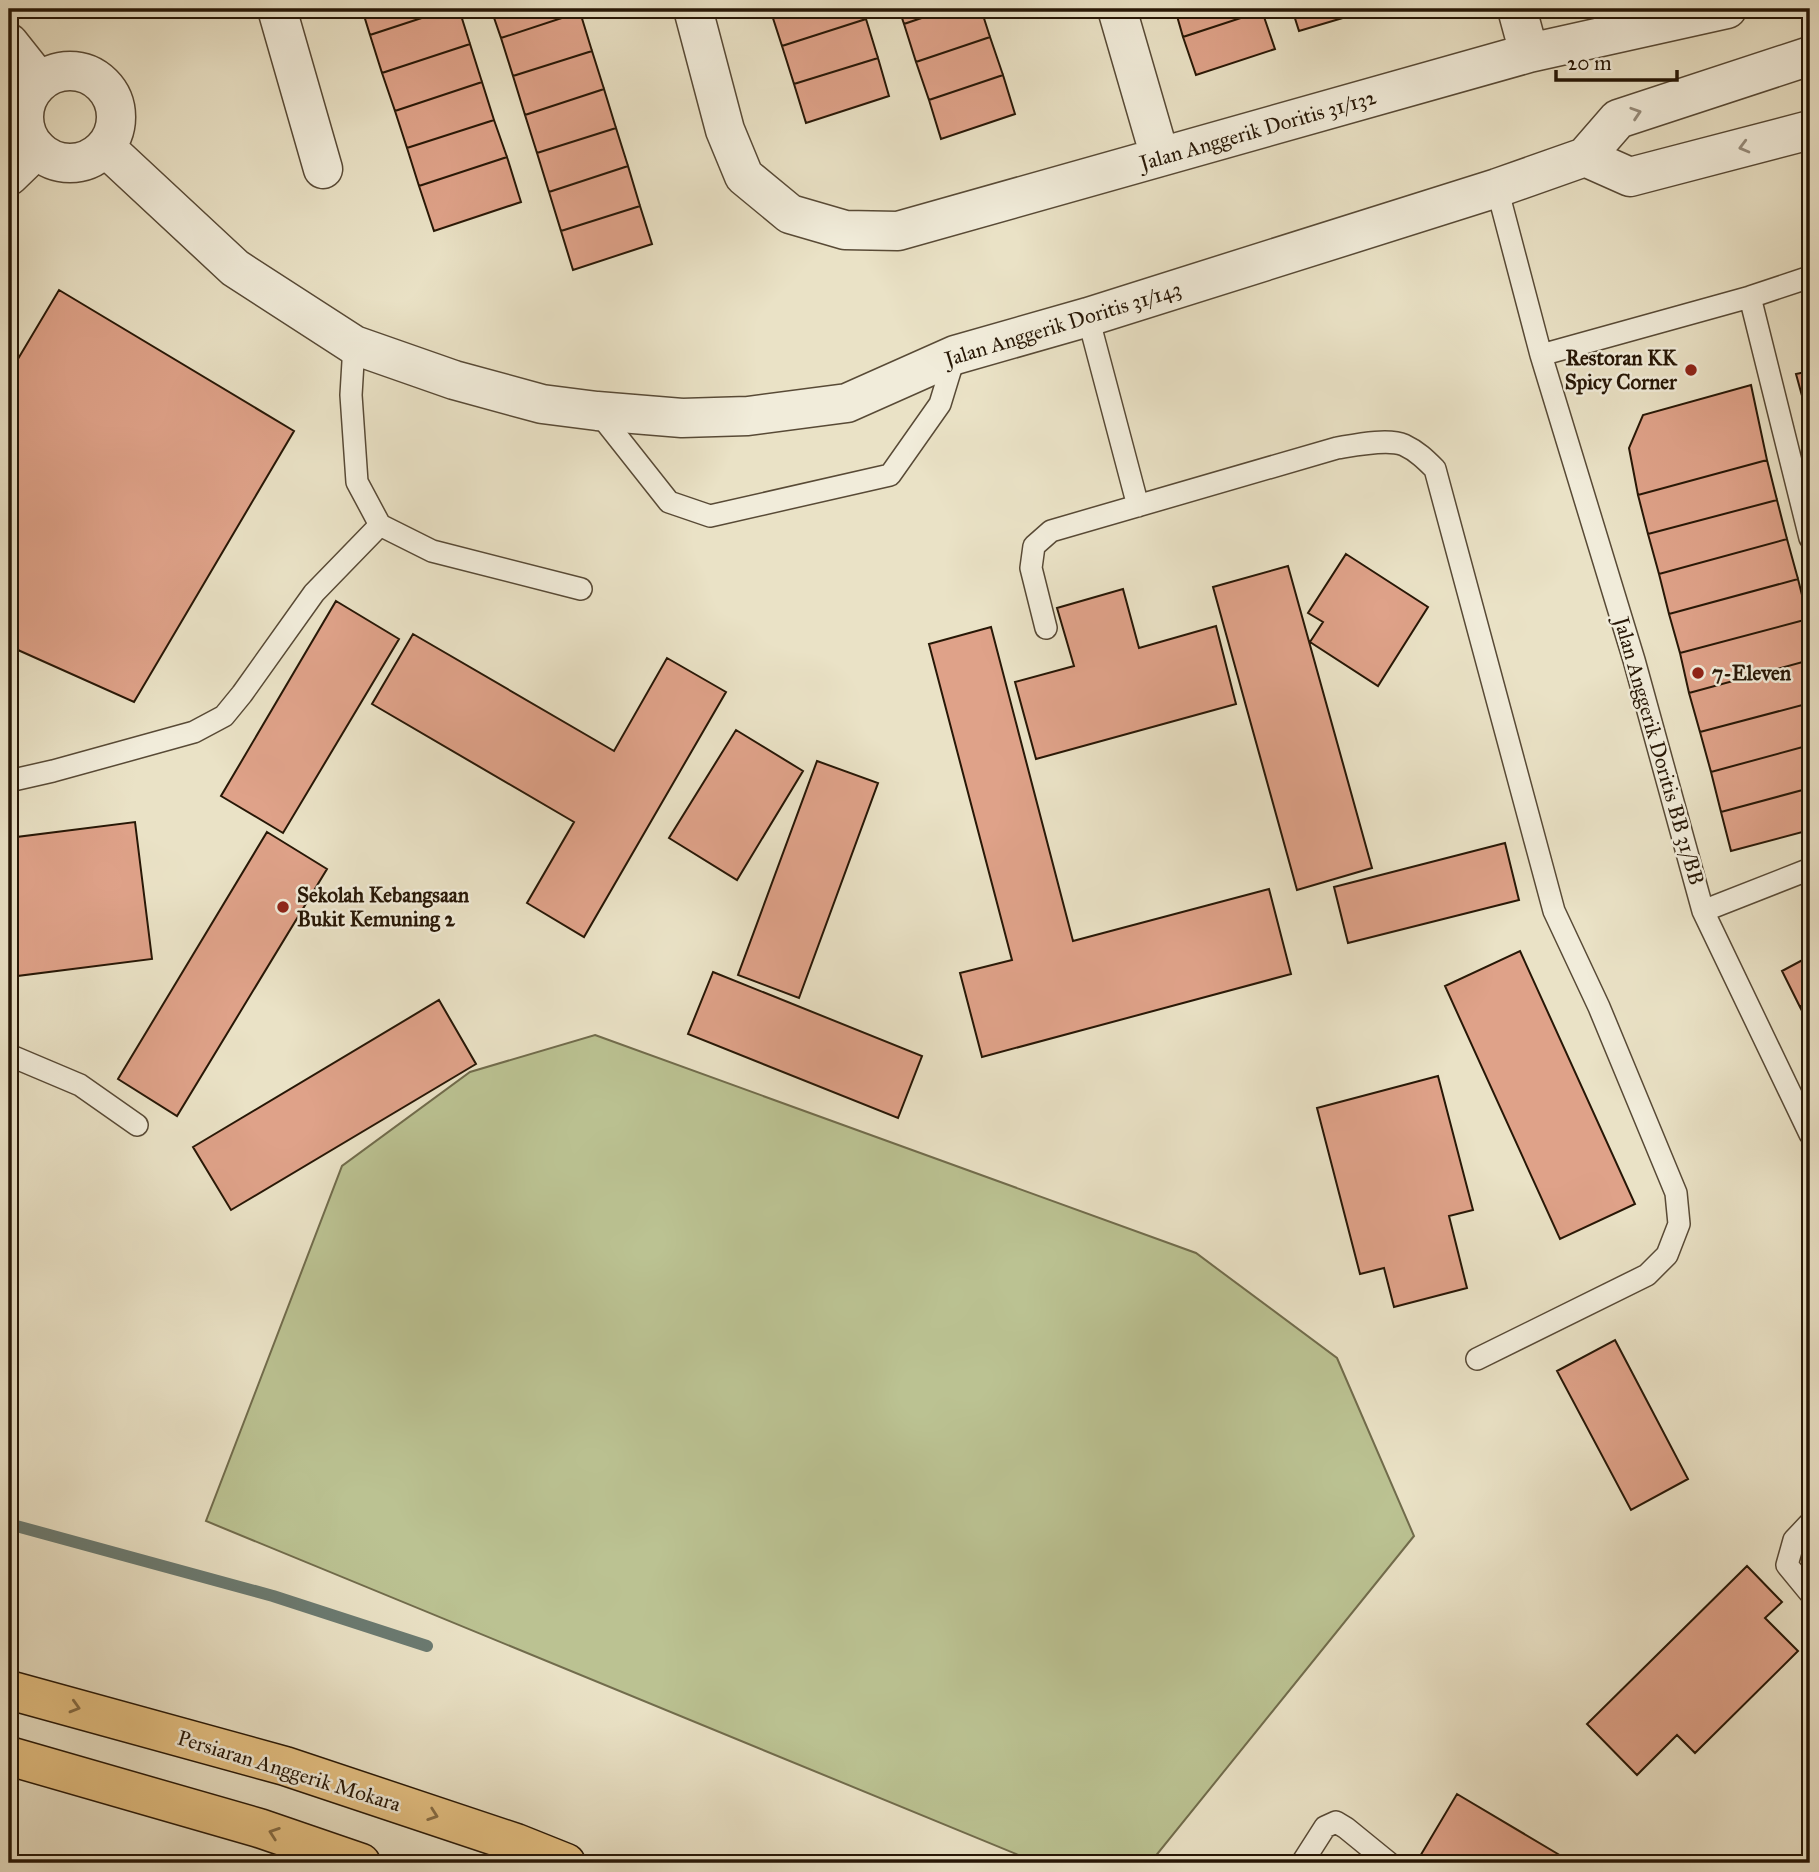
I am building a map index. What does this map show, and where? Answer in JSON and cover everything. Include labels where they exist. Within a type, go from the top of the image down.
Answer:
[{"type":"main road","name":"Persiaran Anggerik Mokara","points":[[9,1690],[285,1766],[516,1843],[566,1863]]},
{"type":"main road","points":[[9,1756],[259,1828],[361,1863]]},
{"type":"street","points":[[277,9],[323,169]]},
{"type":"street","name":"Jalan Anggerik Doritis 31/132","points":[[693,9],[725,130],[744,176],[790,214],[845,230],[898,231],[1529,53],[1727,9]]},
{"type":"street","points":[[1117,9],[1160,157]]},
{"type":"street","points":[[1517,9],[1529,53]]},
{"type":"street","points":[[9,43],[40,82]]},
{"type":"street","points":[[1810,56],[1618,119],[1586,157],[1630,177],[1810,130]]},
{"type":"street","points":[[68,70],[83,72],[97,79],[108,90],[114,103],[116,119],[113,134],[105,147],[95,155],[71,163],[59,162],[37,149],[24,122],[30,94],[40,82],[53,74],[68,70]]},
{"type":"street","name":"Jalan Anggerik Doritis 31/143","points":[[105,147],[236,268],[354,345],[454,380],[542,404],[682,418],[748,416],[847,403],[955,355],[1088,317],[1497,188],[1586,157]]},
{"type":"street","points":[[9,176],[37,149]]},
{"type":"lane","name":"Jalan Anggerik Doritis BB 31/BB","points":[[1497,188],[1541,355],[1634,660],[1703,911],[1810,1134]]},
{"type":"lane","points":[[1541,355],[1750,298],[1810,278]]},
{"type":"lane","points":[[1750,298],[1810,538]]},
{"type":"lane","points":[[1088,317],[1138,506]]},
{"type":"lane","points":[[354,345],[351,395],[357,482],[380,525],[432,551],[581,589]]},
{"type":"lane","points":[[597,411],[669,502],[710,516],[890,475],[940,404],[955,355]]},
{"type":"lane","points":[[1046,628],[1031,568],[1034,546],[1051,530],[1337,448],[1370,443],[1402,444],[1420,454],[1435,469],[1554,911],[1599,1007],[1676,1193],[1679,1224],[1667,1255],[1647,1275],[1477,1359]]},
{"type":"lane","points":[[9,781],[194,732],[224,716],[314,593],[380,525]]},
{"type":"lane","points":[[1703,911],[1810,869]]},
{"type":"lane","points":[[9,1055],[80,1085],[137,1125]]},
{"type":"lane","points":[[1810,1523],[1794,1540],[1787,1565],[1810,1593]]},
{"type":"lane","points":[[1302,1863],[1325,1827],[1336,1822],[1389,1863]]},
{"type":"green space","points":[[595,1035],[1196,1253],[1337,1358],[1414,1536],[1150,1863],[1038,1863],[206,1521],[342,1166],[470,1072]]},
{"type":"building","points":[[362,9],[449,9],[370,35]]},
{"type":"building","points":[[449,9],[459,9],[470,44],[382,73],[370,35]]},
{"type":"building","points":[[491,9],[578,9],[580,12],[501,38]]},
{"type":"building","points":[[770,9],[863,9],[866,19],[782,46]]},
{"type":"building","points":[[899,9],[948,9],[904,24]]},
{"type":"building","points":[[948,9],[981,9],[990,37],[916,62],[904,24]]},
{"type":"building","points":[[1175,9],[1262,9],[1262,11],[1183,37]]},
{"type":"building","points":[[1292,9],[1373,9],[1299,31]]},
{"type":"building","points":[[1262,11],[1275,49],[1196,75],[1183,37]]},
{"type":"building","points":[[580,12],[592,51],[513,76],[501,38]]},
{"type":"building","points":[[866,19],[878,58],[794,84],[782,46]]},
{"type":"building","points":[[990,37],[1003,75],[929,100],[916,62]]},
{"type":"building","points":[[470,44],[482,82],[395,111],[382,73]]},
{"type":"building","points":[[592,51],[604,89],[525,115],[513,76]]},
{"type":"building","points":[[878,58],[889,96],[806,123],[794,84]]},
{"type":"building","points":[[1003,75],[1015,114],[941,139],[929,100]]},
{"type":"building","points":[[482,82],[494,120],[407,148],[395,111]]},
{"type":"building","points":[[604,89],[616,128],[537,153],[525,115]]},
{"type":"building","points":[[494,120],[507,157],[419,186],[407,148]]},
{"type":"building","points":[[616,128],[628,166],[549,192],[537,153]]},
{"type":"building","points":[[507,157],[521,202],[434,231],[419,186]]},
{"type":"building","points":[[628,166],[640,206],[561,231],[549,192]]},
{"type":"building","points":[[640,206],[652,244],[573,270],[561,231]]},
{"type":"building","points":[[59,290],[294,431],[134,702],[9,646],[9,374]]},
{"type":"building","points":[[1810,371],[1810,425],[1796,374]]},
{"type":"building","points":[[1751,385],[1767,460],[1638,495],[1629,448],[1643,415]]},
{"type":"building","points":[[1767,460],[1777,500],[1648,534],[1638,495]]},
{"type":"building","points":[[1777,500],[1787,539],[1659,574],[1648,534]]},
{"type":"building","points":[[1787,539],[1798,579],[1669,614],[1659,574]]},
{"type":"building","points":[[1346,554],[1428,607],[1378,686],[1310,642],[1323,622],[1308,613]]},
{"type":"building","points":[[1288,566],[1372,868],[1297,890],[1213,587]]},
{"type":"building","points":[[1798,579],[1808,619],[1680,653],[1669,614]]},
{"type":"building","points":[[1123,589],[1139,648],[1216,626],[1236,704],[1036,759],[1015,682],[1074,666],[1057,608]]},
{"type":"building","points":[[336,601],[399,639],[283,833],[221,796]]},
{"type":"building","points":[[1808,619],[1810,660],[1689,693],[1680,653]]},
{"type":"building","points":[[991,627],[1073,941],[1269,889],[1291,974],[982,1057],[960,973],[1012,960],[929,644]]},
{"type":"building","points":[[413,634],[614,751],[667,658],[726,692],[584,937],[527,903],[574,822],[372,704]]},
{"type":"building","points":[[1810,660],[1810,703],[1700,732],[1689,693]]},
{"type":"building","points":[[1810,703],[1810,745],[1711,772],[1700,732]]},
{"type":"building","points":[[736,730],[803,771],[737,880],[669,838]]},
{"type":"building","points":[[1810,745],[1810,788],[1721,812],[1711,772]]},
{"type":"building","points":[[817,761],[878,783],[799,998],[738,975]]},
{"type":"building","points":[[1810,788],[1810,830],[1731,851],[1721,812]]},
{"type":"building","points":[[135,822],[152,959],[9,977],[9,838]]},
{"type":"building","points":[[267,832],[327,869],[177,1116],[118,1079]]},
{"type":"building","points":[[1505,843],[1519,900],[1348,943],[1334,887]]},
{"type":"building","points":[[1520,951],[1635,1204],[1560,1239],[1445,986]]},
{"type":"building","points":[[1810,956],[1810,1001],[1800,1007],[1782,971]]},
{"type":"building","points":[[713,972],[922,1056],[898,1118],[688,1034]]},
{"type":"building","points":[[439,1000],[476,1064],[231,1210],[193,1147]]},
{"type":"building","points":[[1810,1001],[1810,1027],[1800,1007]]},
{"type":"building","points":[[1438,1076],[1473,1210],[1449,1216],[1467,1288],[1394,1307],[1384,1268],[1360,1274],[1317,1108]]},
{"type":"building","points":[[1615,1340],[1688,1479],[1631,1510],[1557,1371]]},
{"type":"building","points":[[1747,1566],[1782,1602],[1765,1618],[1798,1651],[1695,1753],[1677,1735],[1637,1775],[1587,1724]]},
{"type":"building","points":[[1457,1794],[1568,1860],[1566,1863],[1416,1863]]},
{"type":"waterway","points":[[9,1524],[273,1596],[427,1646]]},
{"type":"place","name":"Restoran KK Spicy Corner","points":[[1691,370]]},
{"type":"place","name":"7-Eleven","points":[[1698,673]]},
{"type":"place","name":"Sekolah Kebangsaan Bukit Kemuning 2","points":[[283,907]]}]
